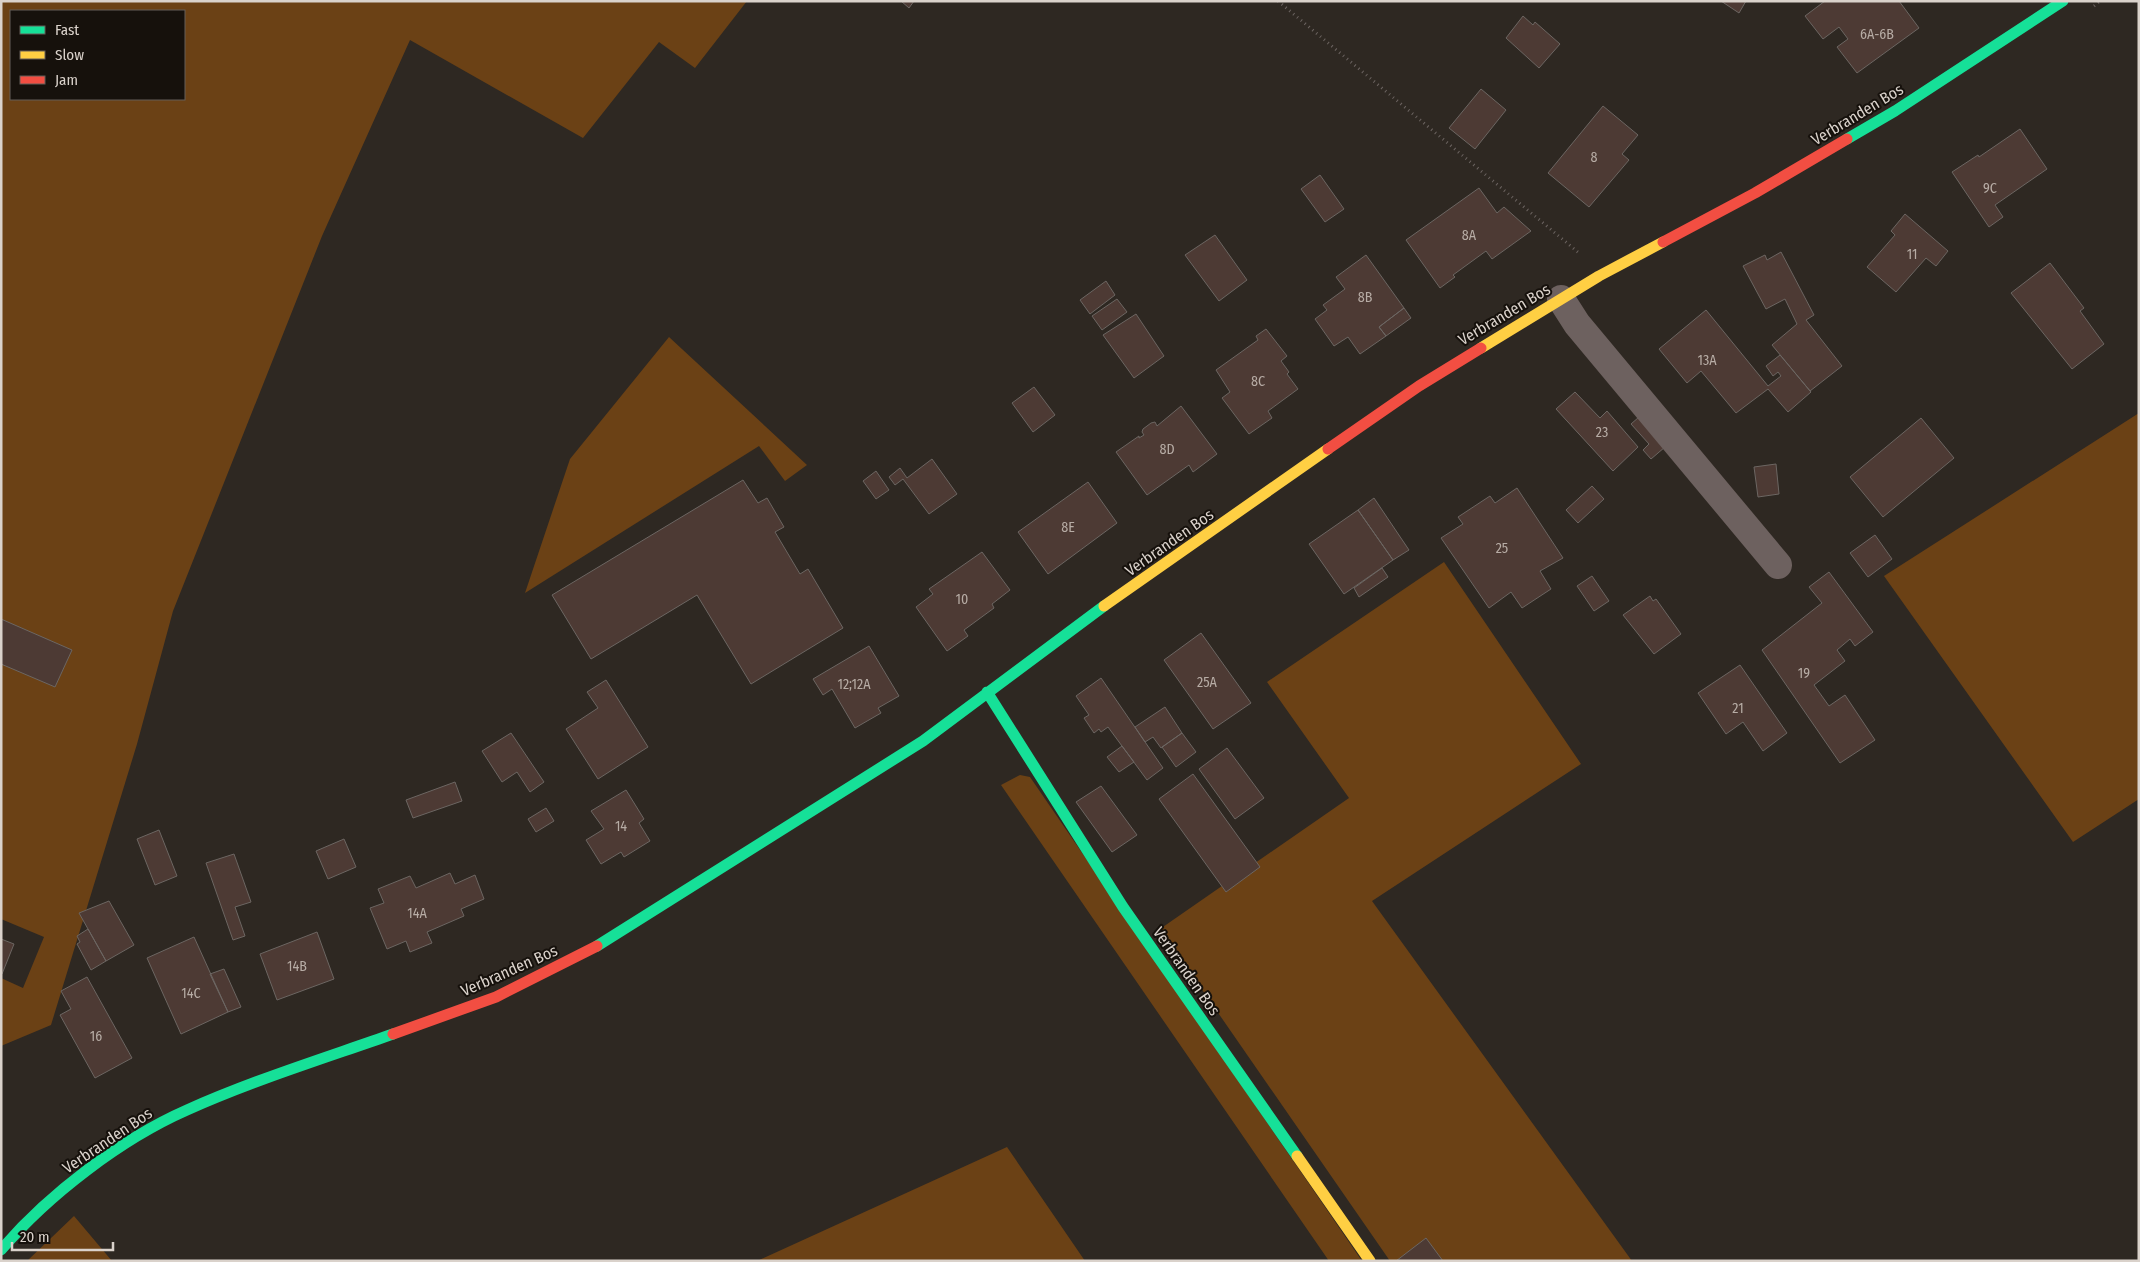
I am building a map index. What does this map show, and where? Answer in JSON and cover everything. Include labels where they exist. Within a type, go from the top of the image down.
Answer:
[{"type":"street","name":"Verbranden Bos","points":[[1,1250],[18,1230],[59,1193],[107,1156],[145,1131],[186,1110],[231,1092],[496,997],[596,947],[922,741],[1076,626],[1419,386],[1599,276],[1754,193],[1895,112],[2063,1]]},
{"type":"street","points":[[1561,299],[1577,324],[1778,565]]},
{"type":"street","name":"Verbranden Bos","points":[[987,692],[1123,907],[1370,1261]]},
{"type":"path","points":[[1278,1],[1593,265],[1599,276]]},
{"type":"shaded area","points":[[1,1],[747,1],[695,68],[659,42],[583,138],[410,40],[322,236],[173,611],[137,744],[51,1025],[1,1046],[1,978],[23,988],[44,937],[1,919]]},
{"type":"shaded area","points":[[669,337],[807,465],[785,481],[759,446],[525,593],[570,459]]},
{"type":"shaded area","points":[[2139,413],[2139,799],[2073,842],[1884,576]]},
{"type":"shaded area","points":[[1444,562],[1581,764],[1372,901],[1632,1261],[1390,1261],[1160,929],[1349,798],[1267,682]]},
{"type":"shaded area","points":[[1020,775],[1030,777],[1362,1261],[1329,1261],[1001,785]]},
{"type":"shaded area","points":[[1007,1147],[1085,1261],[757,1261]]},
{"type":"shaded area","points":[[74,1216],[112,1261],[27,1261]]},
{"type":"building","points":[[901,1],[914,1],[909,8]]},
{"type":"building","points":[[1721,1],[1746,1],[1739,13]]},
{"type":"building","points":[[1825,1],[1899,1],[1919,28],[1857,73],[1837,47],[1848,39],[1839,27],[1823,39],[1805,16]]},
{"type":"building","points":[[1523,16],[1533,25],[1535,22],[1560,44],[1539,68],[1506,38]]},
{"type":"building","points":[[1481,89],[1506,110],[1475,149],[1449,128]]},
{"type":"building","points":[[1603,106],[1638,135],[1622,154],[1629,160],[1589,207],[1548,173]]},
{"type":"building","points":[[2020,129],[2047,169],[1995,205],[2003,217],[1989,227],[1952,172],[1978,155],[1979,157]]},
{"type":"building","points":[[1320,175],[1344,209],[1325,222],[1301,189]]},
{"type":"building","points":[[1479,188],[1497,213],[1504,207],[1531,231],[1492,259],[1486,251],[1453,275],[1455,277],[1440,288],[1406,240]]},
{"type":"building","points":[[1905,214],[1948,251],[1936,266],[1926,258],[1896,292],[1867,267],[1895,235],[1891,231]]},
{"type":"building","points":[[1215,235],[1247,280],[1219,301],[1185,255]]},
{"type":"building","points":[[1781,252],[1814,315],[1806,320],[1842,366],[1810,391],[1772,345],[1797,324],[1785,299],[1766,309],[1743,266],[1765,255],[1767,260]]},
{"type":"building","points":[[1366,255],[1404,308],[1379,327],[1386,336],[1360,354],[1348,337],[1334,346],[1315,319],[1327,310],[1323,305],[1345,289],[1336,277]]},
{"type":"building","points":[[2050,263],[2084,308],[2080,311],[2104,344],[2072,369],[2011,293]]},
{"type":"building","points":[[1106,281],[1115,295],[1090,314],[1080,300]]},
{"type":"building","points":[[1117,299],[1127,312],[1102,330],[1092,316]]},
{"type":"building","points":[[1404,308],[1411,318],[1386,336],[1379,327]]},
{"type":"building","points":[[1706,310],[1768,386],[1781,376],[1778,372],[1773,376],[1766,366],[1780,355],[1811,392],[1788,412],[1768,389],[1736,413],[1701,371],[1687,383],[1659,349]]},
{"type":"building","points":[[1136,314],[1164,356],[1134,378],[1103,335]]},
{"type":"building","points":[[1266,329],[1287,356],[1281,361],[1289,372],[1287,374],[1298,389],[1268,411],[1272,418],[1249,434],[1222,398],[1230,392],[1216,370],[1258,340],[1256,336]]},
{"type":"building","points":[[1034,387],[1055,415],[1033,432],[1012,403]]},
{"type":"building","points":[[1575,392],[1600,418],[1607,411],[1638,447],[1613,471],[1556,409]]},
{"type":"building","points":[[1181,406],[1217,454],[1193,472],[1189,465],[1147,495],[1116,452],[1139,436],[1139,438],[1144,435],[1143,429],[1151,423],[1155,422],[1157,426]]},
{"type":"building","points":[[1639,417],[1665,447],[1651,459],[1643,450],[1649,444],[1631,424]]},
{"type":"building","points":[[1921,418],[1954,458],[1883,517],[1850,477]]},
{"type":"building","points":[[932,459],[957,494],[929,514],[903,479],[895,485],[889,477],[900,468],[907,478]]},
{"type":"building","points":[[1776,464],[1779,494],[1758,497],[1754,467]]},
{"type":"building","points":[[876,471],[889,490],[876,499],[863,481]]},
{"type":"building","points":[[743,480],[758,503],[767,498],[784,527],[775,532],[800,574],[808,569],[843,628],[751,684],[697,595],[591,659],[552,595]]},
{"type":"building","points":[[1088,482],[1117,523],[1048,574],[1018,532]]},
{"type":"building","points":[[1592,486],[1604,499],[1578,523],[1566,510]]},
{"type":"building","points":[[1517,488],[1563,558],[1540,571],[1551,589],[1522,608],[1511,592],[1489,608],[1441,538],[1463,524],[1458,517],[1490,496],[1495,503]]},
{"type":"building","points":[[1374,498],[1409,550],[1393,560],[1358,510]]},
{"type":"building","points":[[1358,510],[1393,560],[1344,594],[1309,544]]},
{"type":"building","points":[[1875,535],[1892,559],[1868,577],[1850,553]]},
{"type":"building","points":[[982,552],[1010,590],[992,604],[994,608],[964,630],[968,636],[947,651],[916,607],[933,594],[929,589]]},
{"type":"building","points":[[1382,568],[1388,577],[1359,597],[1354,588]]},
{"type":"building","points":[[1829,572],[1873,632],[1855,646],[1850,639],[1837,650],[1845,661],[1814,685],[1829,706],[1845,695],[1875,740],[1840,763],[1762,650],[1822,603],[1809,587]]},
{"type":"building","points":[[1592,576],[1609,601],[1594,611],[1577,586]]},
{"type":"building","points":[[1650,596],[1653,601],[1656,599],[1681,634],[1654,654],[1623,615]]},
{"type":"building","points":[[1,619],[72,650],[55,687],[1,664]]},
{"type":"building","points":[[1201,633],[1251,703],[1213,729],[1164,660]]},
{"type":"building","points":[[869,646],[899,696],[878,708],[881,713],[855,728],[832,689],[823,695],[813,679]]},
{"type":"building","points":[[1740,665],[1787,733],[1763,751],[1743,722],[1726,734],[1698,693]]},
{"type":"building","points":[[1101,678],[1163,768],[1147,780],[1108,727],[1101,732],[1099,729],[1094,733],[1084,718],[1089,715],[1076,696]]},
{"type":"building","points":[[606,680],[648,747],[598,779],[566,729],[598,708],[587,692]]},
{"type":"building","points":[[1165,707],[1182,733],[1161,748],[1153,737],[1145,742],[1135,727]]},
{"type":"building","points":[[511,733],[544,782],[530,792],[517,772],[502,782],[482,751]]},
{"type":"building","points":[[1182,733],[1196,752],[1176,767],[1162,747]]},
{"type":"building","points":[[1122,746],[1134,762],[1119,772],[1107,757]]},
{"type":"building","points":[[1227,748],[1264,798],[1235,819],[1199,769]]},
{"type":"building","points":[[1193,774],[1260,867],[1226,892],[1159,799]]},
{"type":"building","points":[[455,782],[462,801],[413,818],[406,800]]},
{"type":"building","points":[[1101,786],[1137,835],[1112,852],[1076,802]]},
{"type":"building","points":[[626,790],[644,819],[639,823],[650,841],[624,857],[621,852],[601,864],[586,840],[604,829],[591,811]]},
{"type":"building","points":[[546,808],[554,821],[536,832],[528,819]]},
{"type":"building","points":[[159,830],[177,876],[155,885],[137,839]]},
{"type":"building","points":[[344,839],[356,867],[328,879],[316,851]]},
{"type":"building","points":[[234,854],[251,902],[235,907],[245,936],[233,940],[206,863]]},
{"type":"building","points":[[450,873],[455,884],[475,875],[484,899],[461,909],[464,916],[427,932],[432,943],[410,952],[406,941],[387,949],[370,908],[384,903],[378,889],[410,876],[416,888]]},
{"type":"building","points":[[109,901],[134,945],[106,961],[79,913]]},
{"type":"building","points":[[88,929],[106,961],[91,970],[77,944],[80,942],[77,936]]},
{"type":"building","points":[[317,932],[334,979],[277,1000],[260,954]]},
{"type":"building","points":[[194,937],[228,1012],[181,1034],[147,958]]},
{"type":"building","points":[[1,939],[14,944],[2,974],[1,974]]},
{"type":"building","points":[[224,969],[241,1007],[228,1012],[210,974]]},
{"type":"building","points":[[87,977],[132,1058],[95,1078],[60,1015],[71,1009],[61,991]]},
{"type":"building","points":[[1426,1238],[1443,1261],[1396,1261]]},
{"type":"traffic: fast","points":[[1847,139],[1895,111],[2063,1]]},
{"type":"traffic: fast","points":[[597,946],[923,741],[1104,606]]},
{"type":"traffic: fast","points":[[987,692],[1123,907],[1297,1156]]},
{"type":"traffic: fast","points":[[1,1250],[20,1229],[63,1189],[137,1136],[162,1122],[238,1089],[393,1034]]},
{"type":"traffic: slow","points":[[1481,348],[1599,276],[1663,242]]},
{"type":"traffic: slow","points":[[1104,606],[1328,449]]},
{"type":"traffic: slow","points":[[1297,1156],[1370,1261]]},
{"type":"traffic: jam","points":[[1663,242],[1755,193],[1847,139]]},
{"type":"traffic: jam","points":[[1328,449],[1419,386],[1481,348]]},
{"type":"traffic: jam","points":[[393,1034],[496,997],[597,946]]}]
